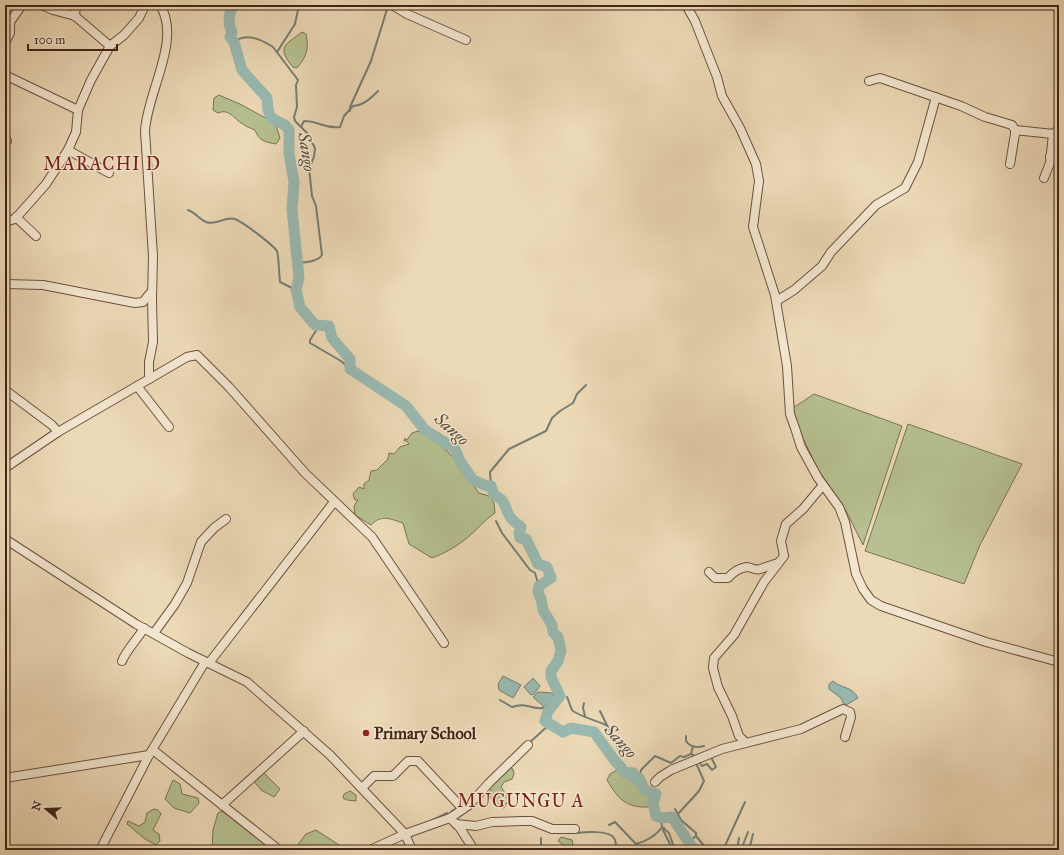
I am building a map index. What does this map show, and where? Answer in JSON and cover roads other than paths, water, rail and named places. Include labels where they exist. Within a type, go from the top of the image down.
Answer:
[{"type":"street","points":[[5,44],[10,33],[10,22],[22,5]]},
{"type":"street","points":[[42,5],[53,10],[75,16],[110,46]]},
{"type":"street","points":[[75,16],[76,5]]},
{"type":"street","points":[[5,222],[8,222],[16,217],[46,184],[68,150],[76,132],[78,110],[91,80],[110,46],[124,35],[139,18],[145,5]]},
{"type":"street","points":[[148,379],[149,362],[153,342],[153,256],[145,131],[146,117],[167,43],[166,18],[160,5]]},
{"type":"street","points":[[392,5],[407,14],[466,40]]},
{"type":"street","points":[[686,5],[695,21],[717,77],[722,96],[740,128],[756,164],[758,181],[753,226],[775,295],[781,323],[787,366],[790,414],[801,446],[823,485],[839,506],[845,522],[856,574],[863,589],[871,600],[881,606],[986,642],[1059,662]]},
{"type":"street","points":[[5,75],[78,110]]},
{"type":"street","points":[[869,81],[880,78],[936,97],[985,117],[1012,125],[1015,130],[1010,164]]},
{"type":"street","points":[[778,300],[794,290],[822,266],[831,252],[876,205],[905,188],[918,162],[936,97]]},
{"type":"street","points":[[1015,130],[1056,132],[1050,156],[1050,163],[1044,178]]},
{"type":"street","points":[[68,150],[110,173]]},
{"type":"street","points":[[1050,156],[1059,158]]},
{"type":"street","points":[[16,217],[36,236]]},
{"type":"street","points":[[5,284],[43,285],[135,303],[143,302],[152,291]]},
{"type":"street","points":[[5,468],[58,432],[192,354],[201,358],[305,473],[334,502],[372,536],[444,643]]},
{"type":"street","points":[[136,386],[169,427]]},
{"type":"street","points":[[5,390],[52,425],[58,432]]},
{"type":"street","points":[[746,743],[739,736],[732,716],[718,687],[713,668],[714,658],[734,635],[757,594],[784,556],[781,541],[786,524],[803,509],[823,485]]},
{"type":"street","points":[[100,850],[151,753],[207,662],[334,502]]},
{"type":"street","points":[[154,633],[175,604],[187,583],[201,542],[214,528],[226,519]]},
{"type":"street","points":[[5,539],[144,628],[247,682],[330,755],[405,834],[412,850]]},
{"type":"street","points":[[709,572],[715,578],[728,578],[733,572],[743,568],[748,567],[755,570],[778,563]]},
{"type":"street","points":[[122,661],[127,650],[136,641],[144,628]]},
{"type":"street","points":[[655,782],[671,770],[722,749],[801,729],[843,709],[850,712],[851,717],[845,736]]},
{"type":"street","points":[[222,805],[304,731]]},
{"type":"street","points":[[737,745],[739,736]]},
{"type":"street","points":[[453,821],[463,809],[469,805],[528,745]]},
{"type":"street","points":[[5,778],[151,753],[222,805],[279,850]]},
{"type":"street","points":[[362,788],[374,776],[393,776],[408,761],[418,761],[463,809]]},
{"type":"street","points":[[453,821],[460,828],[474,850]]},
{"type":"street","points":[[370,850],[405,834],[453,821],[476,826],[492,822],[532,821],[552,830],[576,829]]},
{"type":"water","points":[[503,676],[521,685],[513,698],[499,690],[498,684]]},
{"type":"water","points":[[533,678],[540,686],[534,694],[531,695],[524,687]]},
{"type":"water","points":[[833,681],[836,684],[853,691],[858,698],[846,705],[843,703],[841,698],[829,689],[829,684]]},
{"type":"water","points":[[538,692],[552,693],[554,697],[544,707],[533,697]]},
{"type":"waterway","name":"Sango","points":[[233,5],[229,18],[229,25],[232,32],[230,37],[234,42],[242,70],[267,98],[268,110],[271,118],[285,125],[289,130],[289,153],[294,182],[292,209],[299,278],[296,290],[300,307],[315,325],[329,326],[332,338],[350,359],[350,369],[406,406],[425,430],[455,449],[460,461],[473,480],[487,486],[491,486],[494,495],[503,501],[510,517],[521,527],[519,533],[520,538],[526,539],[538,564],[547,567],[551,578],[539,586],[538,592],[543,610],[552,625],[553,632],[558,637],[561,651],[558,661],[551,671],[551,677],[560,696],[548,711],[545,721],[563,732],[571,728],[594,732],[621,767],[623,772],[633,773],[633,777],[637,780],[639,778],[645,790],[656,794],[653,803],[656,816],[661,818],[672,817],[694,850]]},
{"type":"waterway","points":[[277,52],[295,24],[299,5]]},
{"type":"waterway","points":[[350,111],[350,107],[371,61],[388,6]]},
{"type":"waterway","points":[[234,42],[239,39],[249,37],[269,44],[273,47],[298,80],[296,85],[297,107],[294,117],[295,121],[307,133],[315,148],[314,157],[309,168],[312,196],[316,206],[322,255],[314,260],[298,263]]},
{"type":"waterway","points":[[301,127],[304,121],[314,122],[330,127],[340,127],[344,116],[353,106],[364,103],[378,91]]},
{"type":"waterway","points":[[188,210],[206,222],[213,223],[231,218],[239,221],[251,229],[277,251],[280,282],[296,290]]},
{"type":"waterway","points":[[319,326],[310,340],[310,343],[341,361],[350,369]]},
{"type":"waterway","points":[[491,486],[490,472],[509,449],[546,431],[552,418],[573,403],[577,394],[586,385]]},
{"type":"waterway","points":[[496,521],[502,533],[530,570],[535,573],[539,587]]},
{"type":"waterway","points":[[567,697],[574,712],[606,725]]},
{"type":"waterway","points":[[500,700],[512,707],[523,705],[542,708],[554,703]]},
{"type":"waterway","points":[[584,703],[583,708],[585,716]]},
{"type":"waterway","points":[[600,711],[622,756],[615,761]]},
{"type":"waterway","points":[[529,743],[550,724]]},
{"type":"waterway","points":[[686,736],[686,741],[690,745],[696,747],[704,746]]},
{"type":"waterway","points":[[691,754],[693,746]]},
{"type":"waterway","points":[[639,778],[641,770],[655,756],[671,763],[680,756],[684,757],[691,754],[697,757]]},
{"type":"waterway","points":[[699,762],[702,766],[707,764],[712,770],[716,767],[711,757]]},
{"type":"waterway","points":[[678,814],[699,791],[704,781],[696,763]]},
{"type":"waterway","points":[[723,850],[745,802]]},
{"type":"waterway","points":[[452,811],[458,808]]},
{"type":"waterway","points":[[675,809],[681,820],[696,833],[696,836],[689,842]]},
{"type":"waterway","points":[[433,820],[447,813]]},
{"type":"waterway","points":[[661,818],[662,827],[669,833],[675,850]]},
{"type":"waterway","points":[[609,825],[615,822],[636,844],[650,838],[662,827]]},
{"type":"waterway","points":[[664,828],[663,830],[673,850]]},
{"type":"waterway","points":[[577,833],[597,832],[611,835],[616,842],[617,850]]},
{"type":"waterway","points":[[741,850],[748,832]]},
{"type":"waterway","points":[[749,850],[753,834]]},
{"type":"waterway","points":[[696,836],[705,847],[703,850]]},
{"type":"waterway","points":[[541,838],[541,850]]},
{"type":"waterway","points":[[737,850],[739,838]]},
{"type":"waterway","points":[[725,846],[733,850]]},
{"type":"waterway","points":[[362,850],[369,847]]},
{"type":"waterway","points":[[574,848],[581,850]]},
{"type":"place","name":"Primary School","points":[[366,733]]},
{"type":"district","name":"MARACHI D","points":[[102,164]]},
{"type":"district","name":"MUGUNGU A","points":[[521,801]]}]
